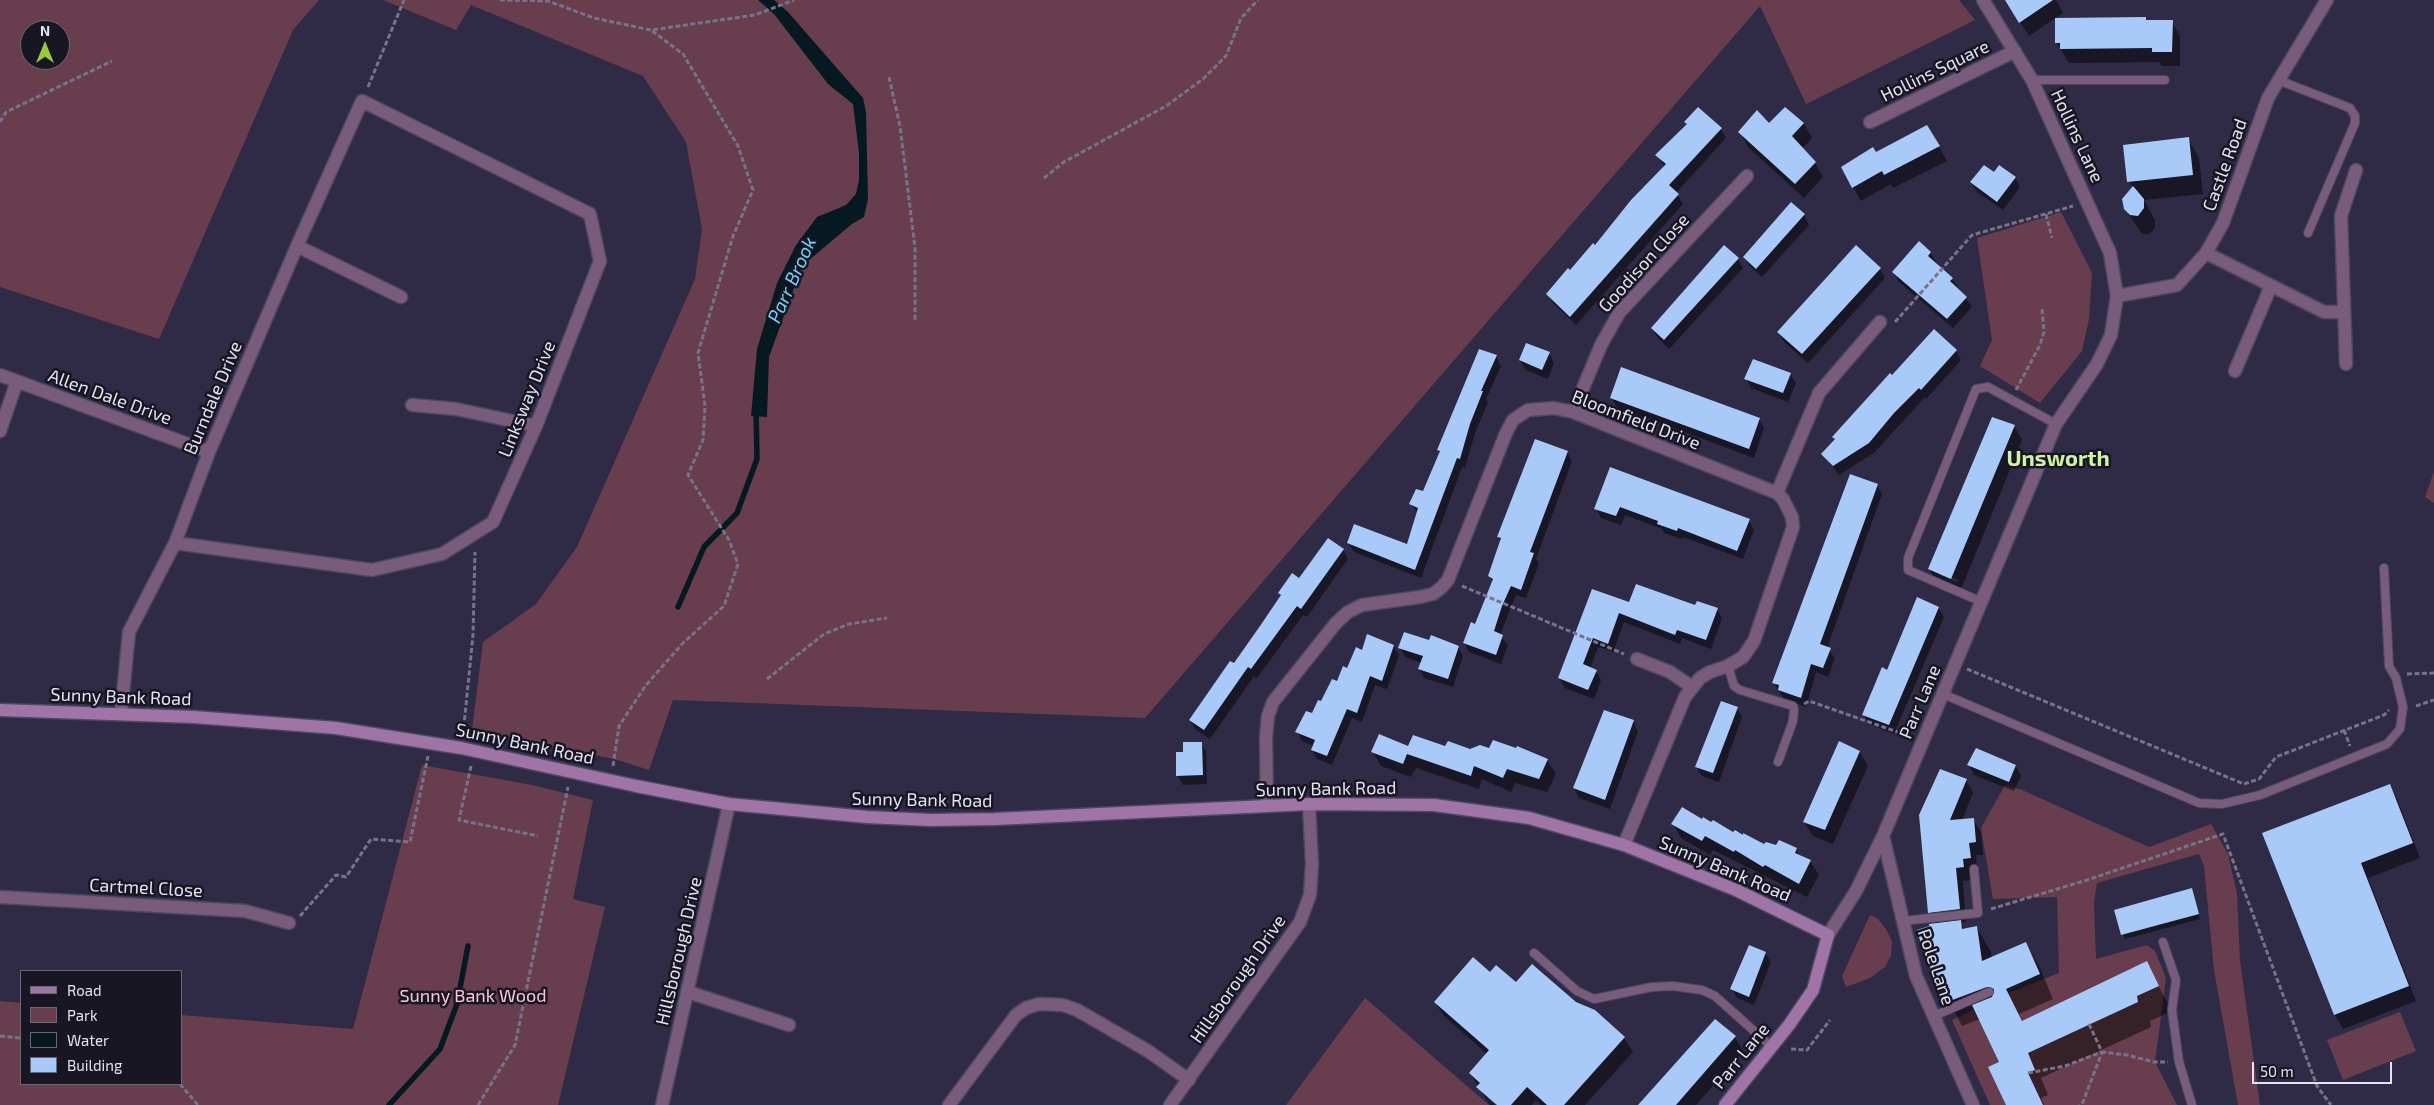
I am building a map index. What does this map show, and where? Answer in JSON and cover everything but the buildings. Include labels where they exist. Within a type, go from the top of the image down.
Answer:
[{"type":"street","name":"Hollins Lane","points":[[1983,0],[2032,80],[2088,202],[2110,253],[2117,296]]},
{"type":"street","name":"Castle Road","points":[[2117,296],[2177,285],[2206,253],[2223,222],[2268,98],[2328,0]]},
{"type":"street","name":"Hollins Square","points":[[1870,122],[2015,51]]},
{"type":"street","name":"Burndale Drive","points":[[121,714],[129,632],[175,543],[209,452],[297,246],[362,101]]},
{"type":"street","name":"Linksway Drive","points":[[175,543],[372,570],[442,554],[493,522],[536,426],[600,261],[590,214],[362,101]]},
{"type":"street","points":[[2346,364],[2341,216],[2356,170]]},
{"type":"street","name":"Goodison Close","points":[[1573,412],[1601,345],[1619,313],[1747,176]]},
{"type":"street","points":[[297,246],[400,297]]},
{"type":"street","points":[[2206,253],[2324,312],[2343,312]]},
{"type":"street","points":[[2235,371],[2271,286]]},
{"type":"street","name":"Parr Lane","points":[[1725,1105],[1772,1047],[1813,990],[1828,935],[1856,891],[1883,836],[2056,424],[2097,364],[2111,335],[2117,296]]},
{"type":"street","points":[[1624,846],[1685,697],[1692,687],[1710,672],[1728,666],[1742,657],[1754,641],[1793,527],[1788,508],[1777,493],[1819,393],[1880,322]]},
{"type":"street","name":"Allen Dale Drive","points":[[0,375],[209,452]]},
{"type":"street","points":[[0,431],[17,381]]},
{"type":"street","points":[[412,405],[456,409],[536,426]]},
{"type":"street","name":"Bloomfield Drive","points":[[1448,580],[1506,433],[1513,420],[1520,414],[1535,408],[1554,408],[1573,412],[1777,493]]},
{"type":"street","points":[[1268,806],[1266,737],[1268,716],[1273,702],[1336,623],[1348,612],[1362,605],[1433,594],[1448,580]]},
{"type":"street","points":[[1637,659],[1670,672],[1692,687]]},
{"type":"street","name":"Sunny Bank Road","points":[[0,710],[265,721],[336,728],[461,748],[729,804],[798,812],[931,820],[1309,804],[1434,806],[1529,818],[1624,846],[1736,890],[1828,935]]},
{"type":"street","name":"Hillsborough Drive","points":[[662,1105],[729,804]]},
{"type":"street","name":"Hillsborough Drive","points":[[1170,1105],[1300,922],[1310,895],[1312,864],[1309,804]]},
{"type":"street","name":"Pole Lane","points":[[1883,836],[1916,976],[1973,1105]]},
{"type":"street","name":"Cartmel Close","points":[[0,897],[245,911],[289,923]]},
{"type":"street","points":[[688,992],[789,1026]]},
{"type":"street","points":[[949,1105],[1016,1015],[1026,1008],[1039,1004],[1063,1005],[1076,1010],[1148,1051],[1189,1080]]},
{"type":"lane","points":[[2032,80],[2165,80]]},
{"type":"lane","points":[[2278,80],[2350,108],[2355,116],[2308,233]]},
{"type":"lane","points":[[1982,602],[1908,570],[1908,558],[1976,389],[1988,387],[2056,424]]},
{"type":"lane","points":[[1942,694],[2186,799],[2199,803],[2222,804],[2260,795],[2386,744],[2396,736],[2403,716],[2403,707],[2396,678],[2389,666],[2384,568]]},
{"type":"lane","points":[[1728,666],[1734,686],[1740,690],[1793,706],[1793,721],[1778,762]]},
{"type":"lane","points":[[1902,921],[1978,913],[1974,869]]},
{"type":"lane","points":[[2163,942],[2176,980],[2172,1010],[2179,1062],[2192,1105]]},
{"type":"lane","points":[[1534,953],[1577,991],[1586,997],[1594,999],[1664,986],[1702,990],[1715,996],[1772,1047]]},
{"type":"lane","points":[[1934,1016],[1990,992]]},
{"type":"path","points":[[362,101],[404,0]]},
{"type":"path","points":[[500,0],[548,1],[594,18],[651,30],[755,15],[794,0]]},
{"type":"path","points":[[1044,178],[1064,162],[1166,106],[1202,79],[1226,56],[1241,18],[1258,0]]},
{"type":"path","points":[[610,780],[619,726],[646,685],[683,643],[724,606],[738,564],[729,540],[688,475],[703,440],[705,406],[698,353],[733,236],[753,190],[738,146],[683,54],[651,30]]},
{"type":"path","points":[[0,122],[6,112],[112,61]]},
{"type":"path","points":[[889,77],[900,126],[915,248],[915,321]]},
{"type":"path","points":[[1880,322],[1893,324],[1972,235],[2088,202]]},
{"type":"path","points":[[2046,214],[2052,238]]},
{"type":"path","points":[[2011,400],[2040,345],[2044,332],[2042,310]]},
{"type":"path","points":[[461,748],[473,635],[475,533]]},
{"type":"path","points":[[1448,580],[1637,659]]},
{"type":"path","points":[[767,678],[824,634],[849,624],[887,618]]},
{"type":"path","points":[[1955,664],[2244,784],[2260,779],[2276,757],[2384,715],[2393,706]]},
{"type":"path","points":[[2396,678],[2408,674],[2434,673]]},
{"type":"path","points":[[1794,709],[1810,701],[1923,740]]},
{"type":"path","points":[[289,923],[302,915],[336,875],[346,877],[372,839],[410,842],[431,743]]},
{"type":"path","points":[[475,751],[459,820],[538,836]]},
{"type":"path","points":[[478,1105],[515,1045],[571,771]]},
{"type":"path","points":[[1978,913],[2087,880],[2223,834],[2317,1086],[2332,1105]]},
{"type":"path","points":[[1772,1047],[1807,1050],[1830,1020]]},
{"type":"path","points":[[2079,1105],[2083,1102],[2102,1052],[2089,1024]]},
{"type":"path","points":[[0,1036],[20,1038]]},
{"type":"path","points":[[2028,1073],[2065,1066],[2102,1052],[2127,1055],[2154,1062]]},
{"type":"path","points":[[181,1085],[198,1105]]},
{"type":"green space","points":[[0,0],[319,0],[293,30],[159,339],[0,287]]},
{"type":"green space","points":[[383,0],[1959,0],[1975,20],[1806,104],[1760,6],[1145,718],[673,700],[649,770],[614,759],[472,730],[483,642],[536,604],[577,547],[695,279],[702,229],[686,142],[643,76],[471,5],[456,30]]},
{"type":"green space","points":[[2061,212],[2092,273],[2089,319],[2082,351],[2040,403],[1980,366],[1992,340],[1977,238]]},
{"type":"green space","points":[[2434,472],[2434,503],[2425,497]]},
{"type":"green space","name":"Sunny Bank Wood","points":[[422,765],[532,785],[593,800],[573,899],[605,907],[558,1105],[0,1105],[0,1001],[20,1003],[20,1085],[182,1085],[182,1015],[353,1029]]},
{"type":"green space","points":[[2005,785],[2022,790],[2149,847],[2211,824],[2228,854],[2237,894],[2240,961],[2260,1105],[2238,1105],[2214,970],[2204,866],[2199,854],[2097,883],[2094,902],[2096,959],[2147,945],[2155,951],[2166,978],[2155,1062],[2177,1105],[1990,1105],[1952,1020],[2011,992],[2059,973],[2057,897],[1993,899],[1981,828]]},
{"type":"green space","points":[[1870,915],[1878,919],[1886,929],[1892,942],[1891,956],[1885,967],[1870,978],[1846,987],[1842,976]]},
{"type":"green space","points":[[1365,998],[1489,1105],[1286,1105]]},
{"type":"green space","points":[[2400,1012],[2416,1051],[2343,1080],[2327,1040]]},
{"type":"water","points":[[758,0],[774,0],[788,12],[863,98],[866,112],[868,199],[864,217],[852,224],[802,266],[769,357],[767,417],[751,416],[757,349],[777,283],[796,245],[817,217],[846,205],[856,194],[859,180],[859,153],[853,104],[828,84],[774,14]]},
{"type":"waterway","name":"Parr Brook","points":[[678,607],[704,547],[737,513],[757,459],[756,409]]},
{"type":"waterway","name":"Parr Brook","points":[[389,1105],[440,1049],[457,1004],[468,946]]},
{"type":"district","name":"Unsworth","points":[[2058,459]]}]
